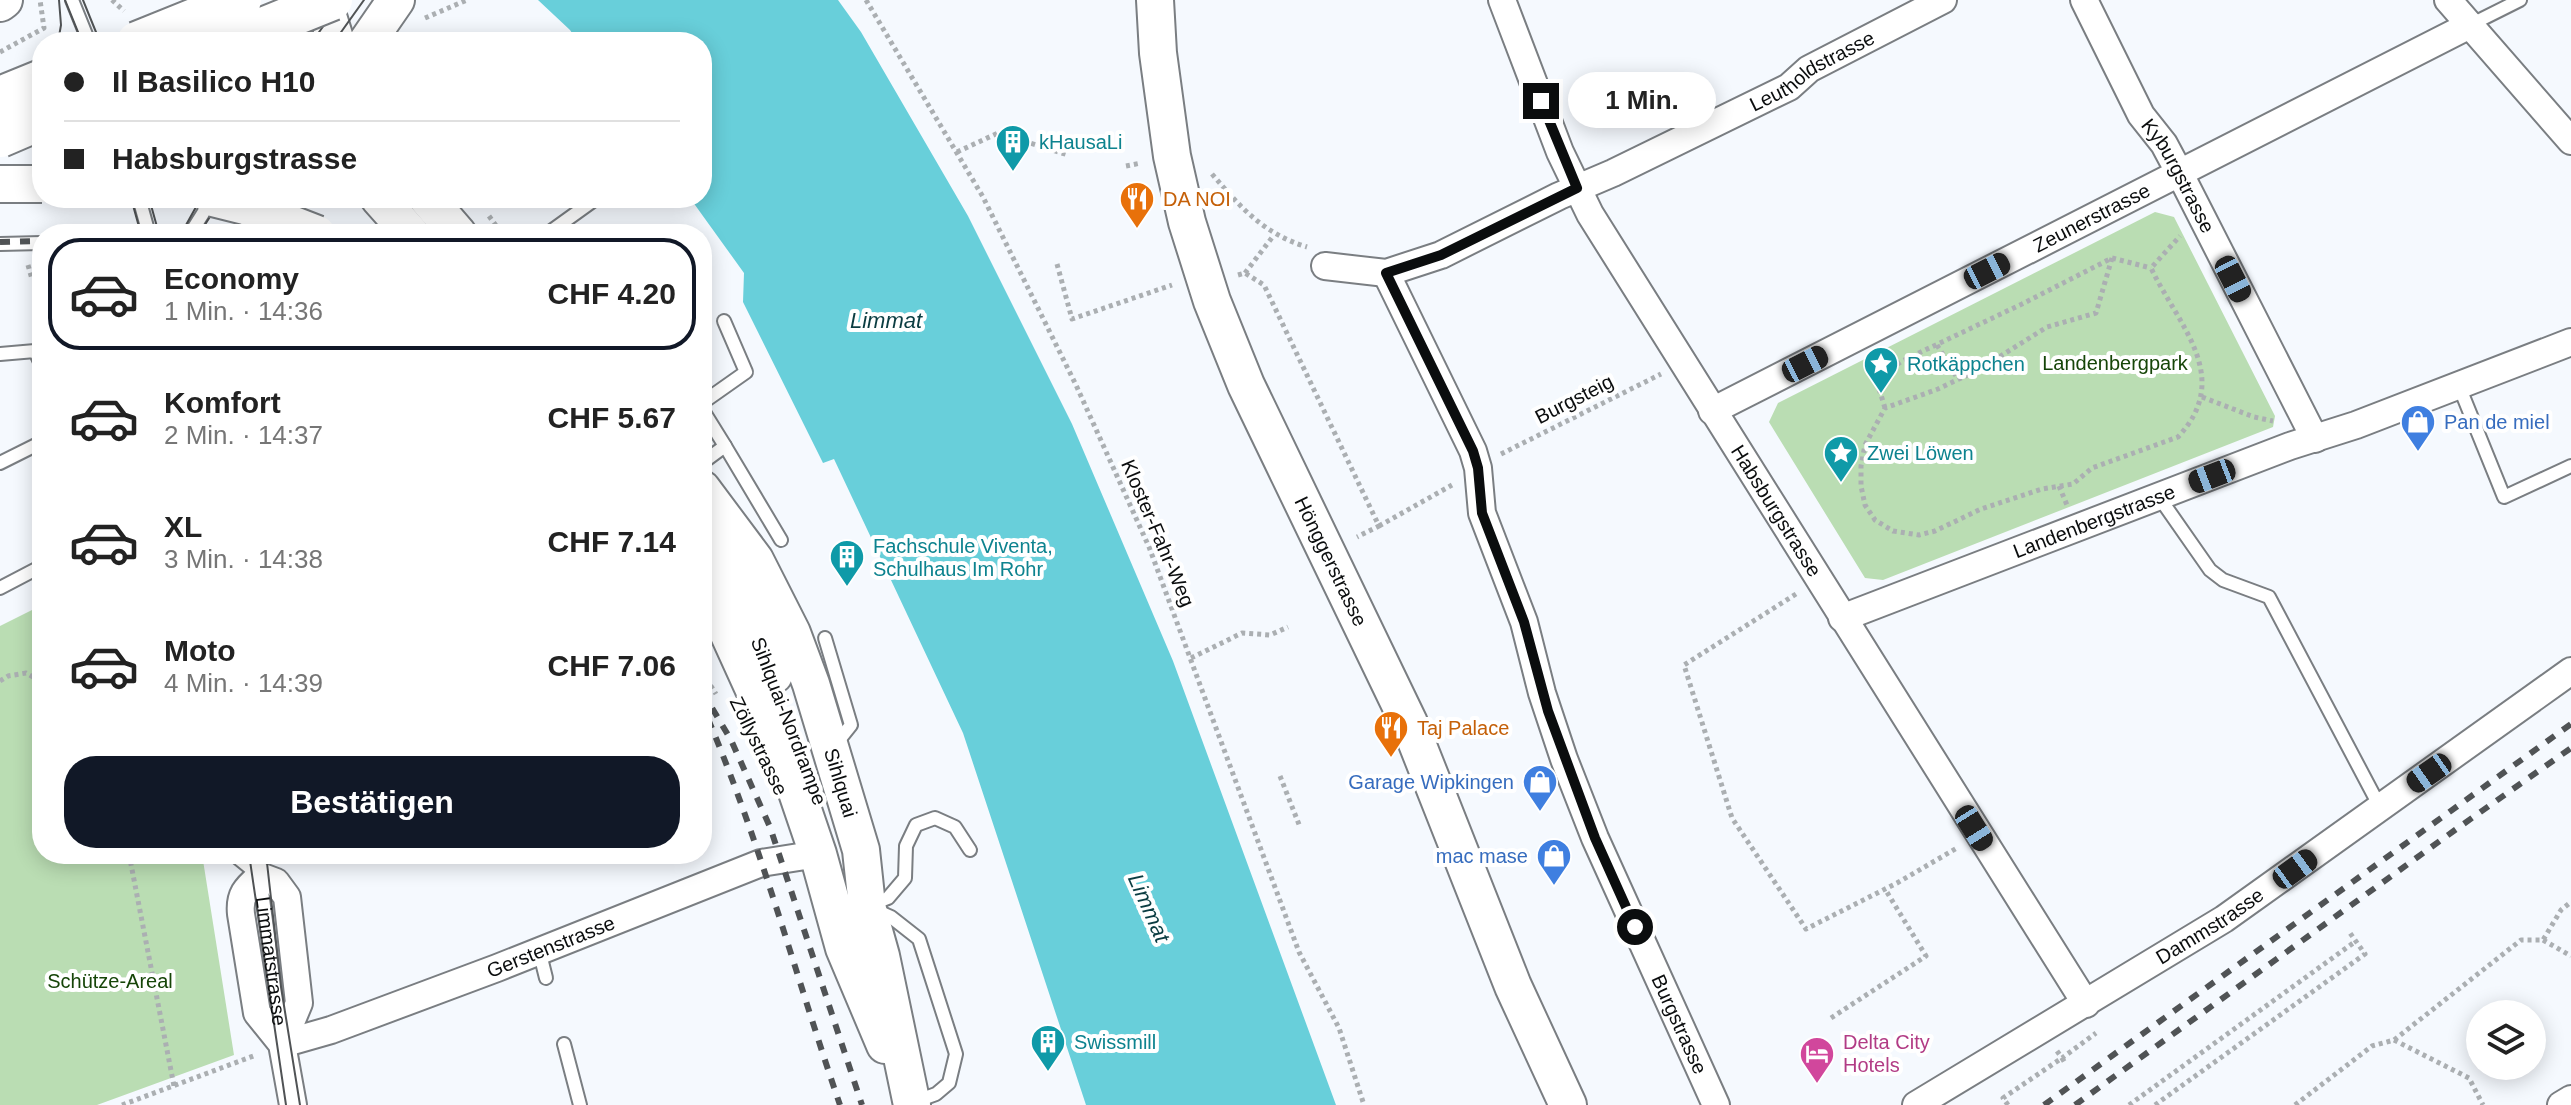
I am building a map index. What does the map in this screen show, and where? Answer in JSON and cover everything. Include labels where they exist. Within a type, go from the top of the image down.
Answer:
[{"type":"main road","points":[[162,32],[241,0]]},
{"type":"main road","points":[[287,32],[328,25]]},
{"type":"main road","points":[[14,117],[32,93]]},
{"type":"street","points":[[301,0],[328,25]]},
{"type":"street","points":[[374,32],[396,0]]},
{"type":"street","name":"Hönggerstrasse","points":[[1155,0],[1158,53],[1172,156],[1187,222],[1217,276],[1246,385],[1414,736],[1513,986],[1568,1105]]},
{"type":"street","name":"Habsburgstrasse","points":[[1502,0],[1560,152],[1590,214],[2086,1004]]},
{"type":"street","name":"Leutholdstrasse","points":[[1316,257],[1386,273],[1441,255],[1789,87],[1809,69],[1943,0]]},
{"type":"street","name":"Kyburgstrasse","points":[[2084,0],[2141,115],[2164,144],[2180,174],[2315,439]]},
{"type":"street","points":[[2448,0],[2571,141]]},
{"type":"street","name":"Zeunerstrasse","points":[[1712,411],[2470,25]]},
{"type":"street","points":[[0,184],[32,184]]},
{"type":"street","points":[[250,208],[291,224]]},
{"type":"street","points":[[388,208],[402,224]]},
{"type":"street","points":[[436,208],[449,224]]},
{"type":"street","name":"Burgstrasse","points":[[1386,273],[1473,451],[1478,468],[1482,513],[1524,622],[1542,693],[1564,759],[1609,870],[1716,1105]]},
{"type":"street","name":"Landenbergstrasse","points":[[1842,618],[2571,342]]},
{"type":"street","name":"Sihlquai","points":[[712,502],[755,560],[807,672],[861,850],[867,906],[881,956],[912,1104]]},
{"type":"street","name":"Sihlquai-Nordrampe","points":[[712,557],[744,607],[755,631],[836,844],[867,906]]},
{"type":"street","points":[[712,607],[726,628],[786,760],[818,854],[844,948],[912,1104]]},
{"type":"street","name":"Zöllystrasse","points":[[712,655],[763,750],[779,790],[818,854]]},
{"type":"street","name":"Dammstrasse","points":[[1916,1105],[2224,919],[2571,671]]},
{"type":"street","name":"Gerstenstrasse","points":[[282,1044],[331,1030],[761,863],[818,854]]},
{"type":"street","name":"Limmatstrasse","points":[[282,1044],[299,1003],[287,897],[258,865],[243,890],[241,914],[257,1013],[282,1044],[293,1105]]},
{"type":"street","points":[[2561,1105],[2571,1099]]},
{"type":"lane","points":[[72,0],[85,32]]},
{"type":"lane","points":[[2470,25],[2520,0]]},
{"type":"lane","points":[[236,208],[249,224]]},
{"type":"lane","points":[[561,224],[583,208]]},
{"type":"lane","points":[[0,244],[32,243]]},
{"type":"lane","points":[[712,398],[746,372],[724,321]]},
{"type":"lane","points":[[0,354],[32,351]]},
{"type":"lane","points":[[2459,386],[2504,497],[2571,466]]},
{"type":"lane","points":[[712,423],[781,540]]},
{"type":"lane","points":[[712,456],[725,446]]},
{"type":"lane","points":[[0,463],[32,447]]},
{"type":"lane","points":[[2159,496],[2210,570],[2223,580],[2269,597],[2380,807]]},
{"type":"lane","points":[[0,588],[32,571]]},
{"type":"lane","points":[[825,638],[851,725],[832,748]]},
{"type":"lane","points":[[867,906],[888,898],[905,878],[906,846],[916,825],[935,818],[955,827],[970,850]]},
{"type":"lane","points":[[867,906],[891,917],[919,939],[956,1054],[949,1083],[936,1094],[912,1104]]},
{"type":"lane","points":[[539,950],[546,978]]},
{"type":"lane","points":[[564,1044],[580,1105]]},
{"type":"path","points":[[37,32],[44,28],[40,0]]},
{"type":"path","name":"Kloster-Fahr-Weg","points":[[866,0],[983,197],[1076,385],[1149,547],[1299,952],[1339,1028],[1364,1105]]},
{"type":"path","points":[[0,52],[32,35]]},
{"type":"path","points":[[957,152],[998,133],[1068,155]]},
{"type":"path","points":[[1126,166],[1144,163]]},
{"type":"path","points":[[1207,168],[1231,196],[1274,235],[1316,257]]},
{"type":"path","points":[[2151,268],[2185,228]]},
{"type":"path","points":[[1245,273],[1274,235]]},
{"type":"path","points":[[1885,408],[1876,379],[1902,361],[2112,258],[2151,268],[2198,353],[2204,379],[2202,397],[2188,427],[2178,437],[2092,468],[2073,484],[2042,489],[1981,509],[1935,531],[1919,535],[1893,531],[1875,520],[1865,505],[1861,466],[1865,445],[1885,408],[1980,369],[2047,327],[2096,313],[2112,258]]},
{"type":"path","points":[[27,262],[32,279]]},
{"type":"path","points":[[1057,264],[1072,319],[1217,276],[1245,273],[1264,285],[1379,526]]},
{"type":"path","points":[[1937,345],[1958,379]]},
{"type":"path","name":"Burgsteig","points":[[1497,456],[1666,371]]},
{"type":"path","points":[[2202,397],[2254,417],[2279,422]]},
{"type":"path","points":[[1349,541],[1445,490]]},
{"type":"path","points":[[1803,589],[1684,665],[1732,818],[1806,929],[1964,844]]},
{"type":"path","points":[[1191,658],[1242,633],[1270,635],[1288,627]]},
{"type":"path","points":[[0,681],[8,676],[26,673],[32,676]]},
{"type":"path","points":[[1280,776],[1300,827]]},
{"type":"path","points":[[131,864],[174,1086]]},
{"type":"path","points":[[1831,1018],[1926,956],[1885,889]]},
{"type":"path","points":[[2543,940],[2561,910],[2571,902]]},
{"type":"path","points":[[2155,1105],[2365,954],[2350,933]]},
{"type":"path","points":[[2295,1105],[2372,1046],[2394,1040],[2521,940],[2543,940],[2571,956]]},
{"type":"path","points":[[2129,1105],[2356,941]]},
{"type":"path","points":[[2394,1040],[2469,1078],[2483,1105]]},
{"type":"path","points":[[2008,1105],[2003,1098],[2062,1058],[2065,1063]]},
{"type":"path","points":[[122,1105],[240,1062]]},
{"type":"green space","name":"Landenbergpark","points":[[2155,212],[2174,217],[2275,416],[2273,427],[1883,580],[1865,578],[1769,422],[1778,403]]},
{"type":"green space","name":"Schütze-Areal","points":[[32,610],[32,864],[204,864],[234,1055],[97,1105],[0,1105],[0,626]]},
{"type":"water","name":"Limmat","points":[[538,0],[838,0],[861,32],[968,216],[1072,424],[1173,661],[1336,1105],[1086,1105],[963,733],[834,459],[823,463],[743,302],[744,273],[712,229],[712,224],[709,224],[697,208],[712,208],[712,32],[570,30]]},
{"type":"tram line","points":[[59,0],[60,32]]},
{"type":"tram line","points":[[65,0],[78,32]]},
{"type":"tram line","points":[[83,0],[96,32]]},
{"type":"tram line","points":[[319,32],[342,0]]},
{"type":"tram line","points":[[341,32],[364,0]]},
{"type":"tram line","points":[[0,110],[32,86]]},
{"type":"tram line","points":[[0,129],[32,114]]},
{"type":"tram line","points":[[134,208],[138,224]]},
{"type":"tram line","points":[[152,208],[156,224]]},
{"type":"tram line","points":[[187,224],[195,208]]},
{"type":"tram line","points":[[205,224],[216,208]]},
{"type":"tram line","points":[[250,864],[286,1105]]},
{"type":"tram line","points":[[267,864],[281,987],[300,1105]]},
{"type":"railway","points":[[0,242],[32,241]]},
{"type":"railway","points":[[712,708],[731,740],[770,827],[862,1105]]},
{"type":"railway","points":[[2044,1105],[2571,724]]},
{"type":"railway","points":[[712,729],[761,862],[840,1105]]},
{"type":"railway","points":[[2075,1105],[2571,748]]},
{"type":"place","name":"kHausaLi","points":[[1013,173]]},
{"type":"place","name":"DA NOI","points":[[1137,230]]},
{"type":"place","name":"Rotkäppchen","points":[[1881,395]]},
{"type":"place","name":"Pan de miel","points":[[2418,453]]},
{"type":"place","name":"Zwei Löwen","points":[[1841,484]]},
{"type":"place","name":"Fachschule Viventa, Schulhaus Im Rohr","points":[[847,588]]},
{"type":"place","name":"Taj Palace","points":[[1391,759]]},
{"type":"place","name":"Garage Wipkingen","points":[[1540,813]]},
{"type":"place","name":"mac mase","points":[[1554,887]]},
{"type":"place","name":"Swissmill","points":[[1048,1073]]},
{"type":"place","name":"Delta City Hotels","points":[[1817,1085]]},
{"type":"route","points":[[1541,101],[1577,188],[1441,255],[1386,273],[1473,451],[1478,468],[1482,513],[1524,622],[1564,759],[1635,927]]}]
